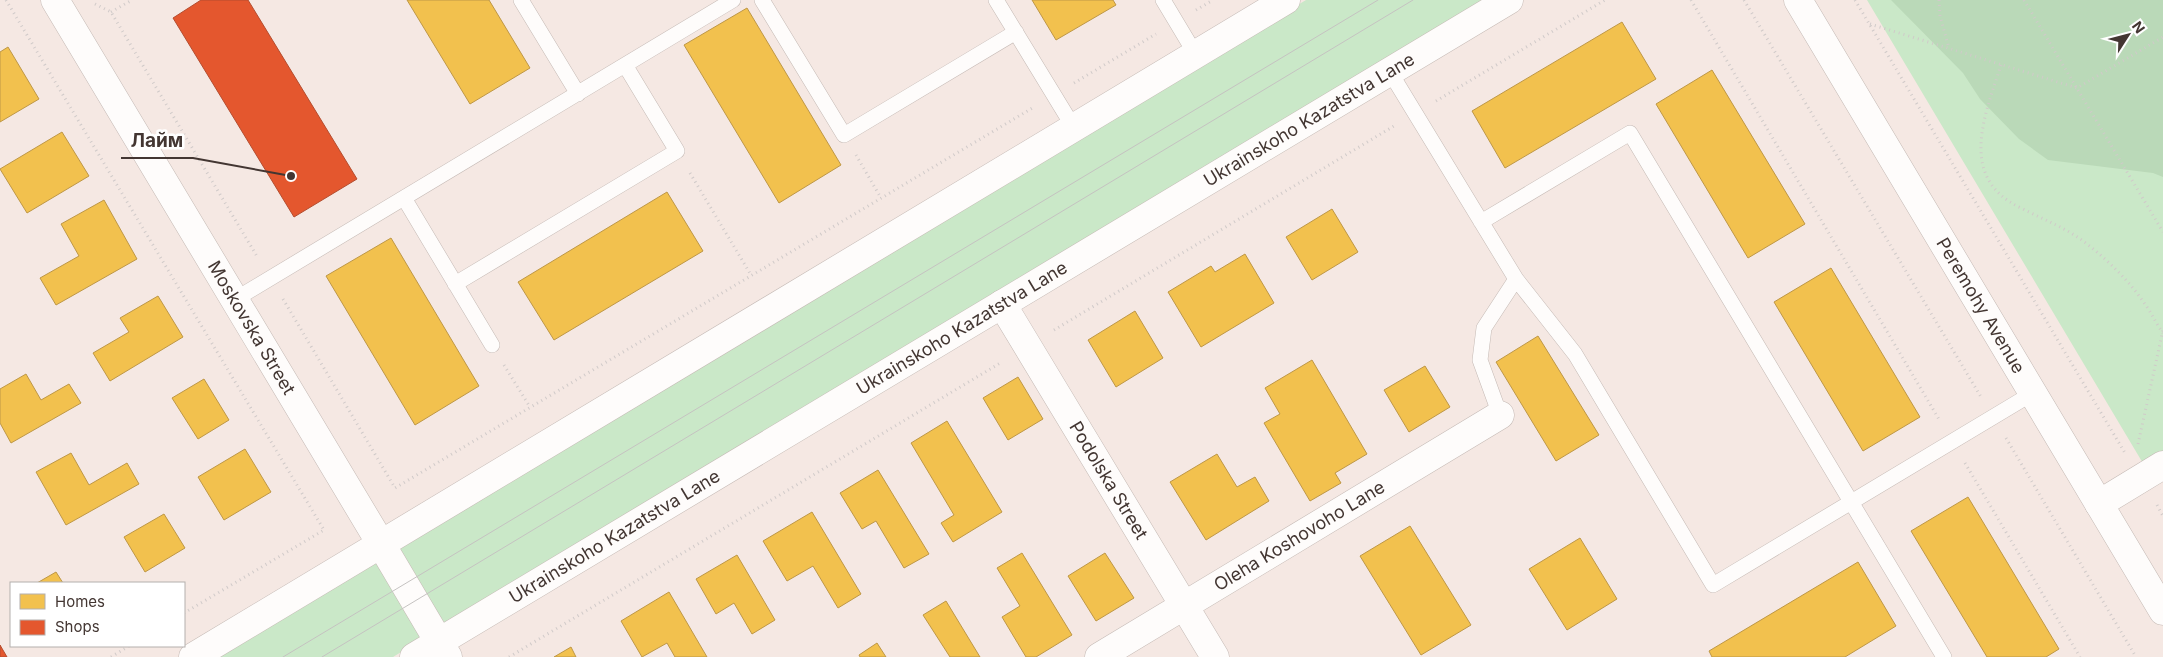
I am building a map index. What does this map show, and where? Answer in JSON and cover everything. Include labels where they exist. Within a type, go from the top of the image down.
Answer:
[{"type":"street","name":"Moskovska Street","points":[[55,0],[444,649]]},
{"type":"street","points":[[193,657],[1286,0]]},
{"type":"street","name":"Ukrainskoho Kazatstva Lane","points":[[414,657],[444,649],[1002,304],[1509,0]]},
{"type":"street","name":"Peremohy Avenue","points":[[1798,0],[2163,611]]},
{"type":"street","name":"Podolska Street","points":[[1002,304],[1216,657]]},
{"type":"street","name":"Oleha Koshovoho Lane","points":[[1099,657],[1500,415]]},
{"type":"street","points":[[2099,504],[2145,470]]},
{"type":"lane","points":[[521,0],[578,94]]},
{"type":"lane","points":[[234,300],[733,0]]},
{"type":"lane","points":[[762,0],[844,135],[1016,32]]},
{"type":"lane","points":[[996,0],[1074,128]]},
{"type":"lane","points":[[1163,0],[1196,54]]},
{"type":"lane","points":[[455,284],[677,151],[625,65]]},
{"type":"lane","points":[[1390,72],[1516,279],[1575,354],[1713,585],[2033,394]]},
{"type":"lane","points":[[1481,222],[1630,133],[1944,657]]},
{"type":"lane","points":[[404,198],[492,345]]},
{"type":"lane","points":[[1500,415],[1480,360],[1484,328],[1516,279]]},
{"type":"path","points":[[6,0],[324,530],[185,613]]},
{"type":"path","points":[[88,0],[111,12],[395,488],[1213,0]]},
{"type":"path","points":[[111,12],[132,0]]},
{"type":"path","points":[[509,657],[1605,0]]},
{"type":"path","points":[[1691,0],[2080,657]]},
{"type":"path","points":[[1744,0],[2136,657]]},
{"type":"path","points":[[1855,0],[2145,470],[2163,516]]},
{"type":"path","points":[[1940,0],[1940,16],[1949,49]]},
{"type":"path","points":[[2024,0],[2163,232]]},
{"type":"path","points":[[1870,24],[2077,88],[2163,37]]},
{"type":"path","points":[[2001,65],[1980,137],[1980,152],[1989,180],[2009,202],[2062,227],[2109,262],[2130,284],[2163,332],[2145,470]]},
{"type":"path","points":[[844,135],[881,198]]},
{"type":"path","points":[[677,151],[751,275]]},
{"type":"path","points":[[492,345],[530,407]]},
{"type":"path","points":[[110,657],[128,647]]},
{"type":"green space","points":[[1306,0],[1489,0],[443,627],[395,547]]},
{"type":"green space","points":[[1867,0],[2163,0],[2163,454],[2144,465]]},
{"type":"green space","points":[[1891,0],[2163,0],[2163,177],[2153,173],[2048,160],[2019,139],[1980,99],[1963,73]]},
{"type":"green space","points":[[377,558],[424,638],[393,657],[212,657]]},
{"type":"building: Homes","points":[[407,0],[489,0],[530,68],[470,104]]},
{"type":"building: Homes","points":[[1032,0],[1113,0],[1116,5],[1056,40]]},
{"type":"building: Homes","points":[[747,8],[841,165],[779,203],[684,45]]},
{"type":"building: Homes","points":[[1622,22],[1656,79],[1505,168],[1472,111]]},
{"type":"building: Homes","points":[[8,47],[39,99],[0,122],[0,52]]},
{"type":"building: Homes","points":[[1712,70],[1805,224],[1748,258],[1656,104]]},
{"type":"building: Homes","points":[[62,132],[89,176],[27,213],[0,169]]},
{"type":"building: Homes","points":[[667,192],[703,251],[554,340],[518,282]]},
{"type":"building: Homes","points":[[104,200],[137,259],[56,305],[40,278],[79,256],[61,224]]},
{"type":"building: Homes","points":[[1332,209],[1358,252],[1312,280],[1286,237]]},
{"type":"building: Homes","points":[[391,238],[479,386],[415,425],[326,276]]},
{"type":"building: Homes","points":[[1245,254],[1274,303],[1201,347],[1168,292],[1211,266],[1215,272]]},
{"type":"building: Homes","points":[[1831,268],[1920,417],[1863,451],[1774,302]]},
{"type":"building: Homes","points":[[158,296],[183,337],[110,381],[93,353],[129,332],[120,318]]},
{"type":"building: Homes","points":[[1135,311],[1163,358],[1116,387],[1088,340]]},
{"type":"building: Homes","points":[[1538,336],[1599,435],[1556,461],[1496,362]]},
{"type":"building: Homes","points":[[1312,360],[1367,454],[1335,473],[1341,483],[1310,501],[1264,423],[1280,414],[1265,388]]},
{"type":"building: Homes","points":[[1425,366],[1450,407],[1409,432],[1384,390]]},
{"type":"building: Homes","points":[[26,374],[41,400],[69,384],[81,403],[11,443],[0,423],[0,389]]},
{"type":"building: Homes","points":[[1018,377],[1043,419],[1008,440],[983,398]]},
{"type":"building: Homes","points":[[204,379],[229,420],[198,439],[172,398]]},
{"type":"building: Homes","points":[[947,421],[1002,512],[953,542],[941,523],[954,515],[911,443]]},
{"type":"building: Homes","points":[[245,449],[271,492],[224,520],[198,477]]},
{"type":"building: Homes","points":[[71,453],[89,485],[127,463],[139,484],[66,525],[36,472]]},
{"type":"building: Homes","points":[[1217,454],[1237,487],[1255,477],[1269,501],[1206,540],[1170,482]]},
{"type":"building: Homes","points":[[878,470],[929,554],[904,568],[876,521],[862,529],[840,493]]},
{"type":"building: Homes","points":[[1968,497],[2059,649],[2046,657],[1987,657],[1911,531]]},
{"type":"building: Homes","points":[[812,512],[861,594],[838,608],[813,566],[787,581],[763,541]]},
{"type":"building: Homes","points":[[164,514],[185,548],[145,572],[124,537]]},
{"type":"building: Homes","points":[[1410,526],[1471,625],[1421,655],[1360,556]]},
{"type":"building: Homes","points":[[1580,538],[1617,599],[1567,630],[1529,569]]},
{"type":"building: Homes","points":[[1022,553],[1072,635],[1036,657],[1026,657],[1002,617],[1020,606],[997,568]]},
{"type":"building: Homes","points":[[1105,553],[1134,598],[1096,621],[1068,576]]},
{"type":"building: Homes","points":[[737,555],[775,620],[752,634],[734,603],[716,614],[696,579]]},
{"type":"building: Homes","points":[[1858,562],[1896,626],[1845,657],[1712,657],[1709,651]]},
{"type":"building: Homes","points":[[56,572],[62,582],[39,582]]},
{"type":"building: Homes","points":[[669,592],[707,657],[675,657],[667,643],[642,657],[621,621]]},
{"type":"building: Homes","points":[[946,601],[980,657],[950,657],[923,615]]},
{"type":"building: Homes","points":[[877,643],[886,657],[860,657],[859,655]]},
{"type":"building: Homes","points":[[571,647],[576,657],[554,657]]},
{"type":"building: Shops","points":[[201,0],[248,0],[357,179],[294,217],[173,18]]},
{"type":"building: Shops","points":[[0,645],[7,657],[0,657]]},
{"type":"tram line","points":[[283,657],[1378,0]]},
{"type":"tram line","points":[[322,657],[1413,0]]},
{"type":"place","name":"Лайм","points":[[291,176]]}]
